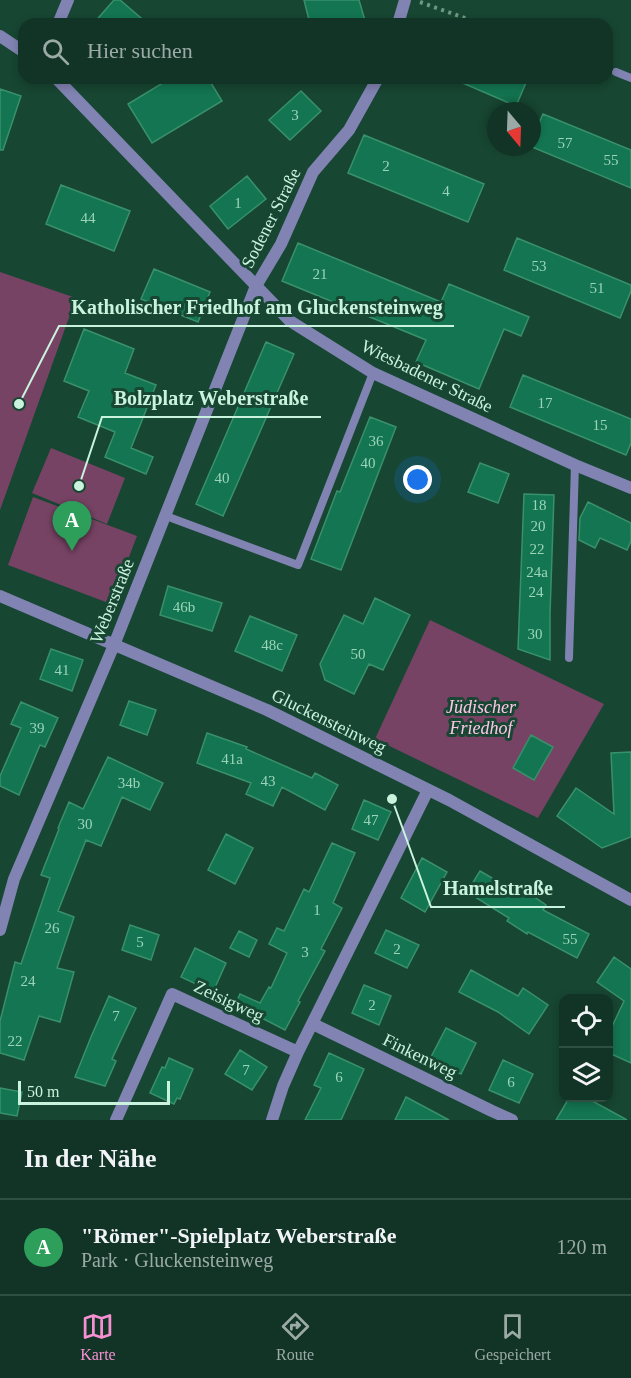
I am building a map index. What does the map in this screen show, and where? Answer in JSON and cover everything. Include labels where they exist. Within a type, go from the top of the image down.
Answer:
[{"type":"street","points":[[60,18],[68,0]]},
{"type":"street","points":[[400,18],[405,0]]},
{"type":"street","points":[[0,36],[18,48]]},
{"type":"street","name":"Wiesbadener Straße","points":[[62,84],[290,321],[373,373],[631,488]]},
{"type":"street","name":"Sodener Straße","points":[[256,285],[281,244],[313,172],[349,130],[375,84]]},
{"type":"street","name":"Weberstraße","points":[[0,930],[14,879],[114,645],[256,285]]},
{"type":"street","name":"Gluckensteinweg","points":[[0,596],[267,710],[497,826],[631,900]]},
{"type":"street","points":[[272,1120],[283,1086],[298,1052],[428,790]]},
{"type":"street","name":"Zeisigweg","points":[[116,1120],[172,994],[298,1052]]},
{"type":"street","name":"Finkenweg","points":[[313,1024],[490,1116],[512,1120]]},
{"type":"lane","points":[[616,72],[631,78]]},
{"type":"lane","points":[[166,516],[297,565],[373,373]]},
{"type":"lane","points":[[569,658],[575,465]]},
{"type":"path","points":[[414,0],[465,18]]},
{"type":"green space","points":[[0,272],[76,298],[0,510]]},
{"type":"green space","points":[[51,448],[125,478],[107,524],[32,493]]},
{"type":"green space","points":[[33,497],[137,536],[111,604],[8,565]]},
{"type":"green space","name":"Jüdischer Friedhof","points":[[430,620],[604,704],[538,818],[375,739]]},
{"type":"building","points":[[114,0],[120,0],[141,18],[98,18]]},
{"type":"building","points":[[304,0],[359,0],[364,18],[308,18]]},
{"type":"building","points":[[161,84],[212,84],[222,101],[152,143],[128,104]]},
{"type":"building","points":[[465,84],[525,84],[518,102],[507,102]]},
{"type":"building","points":[[0,89],[21,96],[3,150],[0,150]]},
{"type":"building","points":[[301,91],[321,111],[290,140],[269,120]]},
{"type":"building","points":[[543,114],[631,150],[631,188],[541,151]]},
{"type":"building","points":[[364,135],[484,184],[468,222],[348,173]]},
{"type":"building","points":[[247,176],[266,199],[228,229],[210,206]]},
{"type":"building","points":[[61,185],[130,211],[114,251],[46,224]]},
{"type":"building","points":[[517,238],[631,285],[631,291],[620,318],[504,270]]},
{"type":"building","points":[[298,243],[441,302],[449,284],[529,317],[521,336],[504,329],[479,389],[416,362],[426,340],[282,281]]},
{"type":"building","points":[[154,269],[210,292],[198,322],[141,299]]},
{"type":"building","points":[[84,329],[134,349],[125,373],[156,385],[131,448],[153,457],[146,474],[105,457],[115,432],[78,417],[89,391],[64,381]]},
{"type":"building","points":[[266,342],[294,354],[223,516],[196,504]]},
{"type":"building","points":[[523,375],[631,419],[631,443],[626,455],[510,407]]},
{"type":"building","points":[[370,417],[396,427],[341,570],[311,559],[337,491],[340,492]]},
{"type":"building","points":[[480,463],[509,474],[498,503],[468,492]]},
{"type":"building","points":[[524,494],[554,495],[550,660],[518,649]]},
{"type":"building","points":[[588,502],[631,523],[631,541],[627,550],[600,538],[595,548],[579,540],[580,518]]},
{"type":"building","points":[[168,586],[222,603],[212,631],[160,615]]},
{"type":"building","points":[[375,598],[410,615],[383,670],[369,664],[354,694],[325,680],[320,664],[344,615],[363,624]]},
{"type":"building","points":[[250,616],[297,635],[282,671],[235,651]]},
{"type":"building","points":[[51,649],[83,660],[72,691],[40,679]]},
{"type":"building","points":[[129,701],[156,710],[147,735],[120,725]]},
{"type":"building","points":[[21,702],[58,718],[45,747],[40,745],[19,795],[0,786],[0,776],[21,728],[11,724]]},
{"type":"building","points":[[207,733],[247,747],[246,749],[312,778],[315,773],[338,785],[325,810],[282,787],[273,806],[246,794],[251,783],[197,763]]},
{"type":"building","points":[[531,735],[553,747],[534,780],[513,768]]},
{"type":"building","points":[[631,752],[631,837],[602,848],[557,816],[576,788],[614,814],[611,753]]},
{"type":"building","points":[[108,757],[163,783],[150,810],[122,797],[101,846],[86,840],[58,911],[74,917],[57,968],[74,972],[60,1022],[39,1016],[24,1060],[0,1053],[0,1021],[15,962],[21,964],[50,878],[41,875],[58,828],[69,802],[83,809]]},
{"type":"building","points":[[364,800],[391,812],[378,840],[352,829]]},
{"type":"building","points":[[226,834],[253,848],[235,884],[208,870]]},
{"type":"building","points":[[332,843],[355,853],[333,903],[342,908],[321,949],[325,951],[285,1030],[260,1017],[258,1021],[233,1009],[240,994],[260,1003],[269,987],[271,988],[287,953],[269,944],[277,928],[284,931],[304,889],[309,892]]},
{"type":"building","points":[[422,858],[447,872],[425,912],[401,898]]},
{"type":"building","points":[[480,871],[523,896],[527,892],[546,905],[543,910],[589,934],[577,958],[528,932],[527,934],[507,921],[509,918],[467,892]]},
{"type":"building","points":[[130,925],[159,935],[151,960],[122,950]]},
{"type":"building","points":[[386,930],[419,945],[407,968],[375,953]]},
{"type":"building","points":[[239,931],[257,940],[249,957],[230,948]]},
{"type":"building","points":[[195,948],[226,963],[213,992],[181,977]]},
{"type":"building","points":[[614,957],[631,969],[631,1063],[613,1055],[613,1024],[624,1001],[597,982]]},
{"type":"building","points":[[471,970],[518,996],[523,988],[548,1005],[529,1034],[498,1012],[459,992]]},
{"type":"building","points":[[364,985],[391,996],[379,1025],[352,1013]]},
{"type":"building","points":[[109,996],[136,1008],[112,1059],[116,1061],[105,1086],[75,1077]]},
{"type":"building","points":[[446,1028],[476,1043],[461,1074],[430,1059]]},
{"type":"building","points":[[240,1050],[267,1067],[252,1090],[225,1074]]},
{"type":"building","points":[[329,1053],[364,1069],[341,1120],[305,1120],[321,1088],[314,1085]]},
{"type":"building","points":[[169,1058],[193,1069],[180,1099],[177,1098],[174,1104],[150,1093],[162,1067],[165,1068]]},
{"type":"building","points":[[503,1060],[533,1074],[519,1103],[489,1090]]},
{"type":"building","points":[[0,1088],[22,1092],[17,1116],[0,1113]]},
{"type":"building","points":[[406,1097],[449,1120],[395,1120]]},
{"type":"building","points":[[567,1102],[594,1102],[627,1120],[556,1120]]},
{"type":"place","name":"Katholischer Friedhof am Gluckensteinweg","points":[[19,404]]},
{"type":"place","name":"Bolzplatz Weberstraße","points":[[79,486]]},
{"type":"place","name":"\"Römer\"-Spielplatz Weberstraße","points":[[72,551]]},
{"type":"place","name":"Hamelstraße","points":[[392,799]]}]
